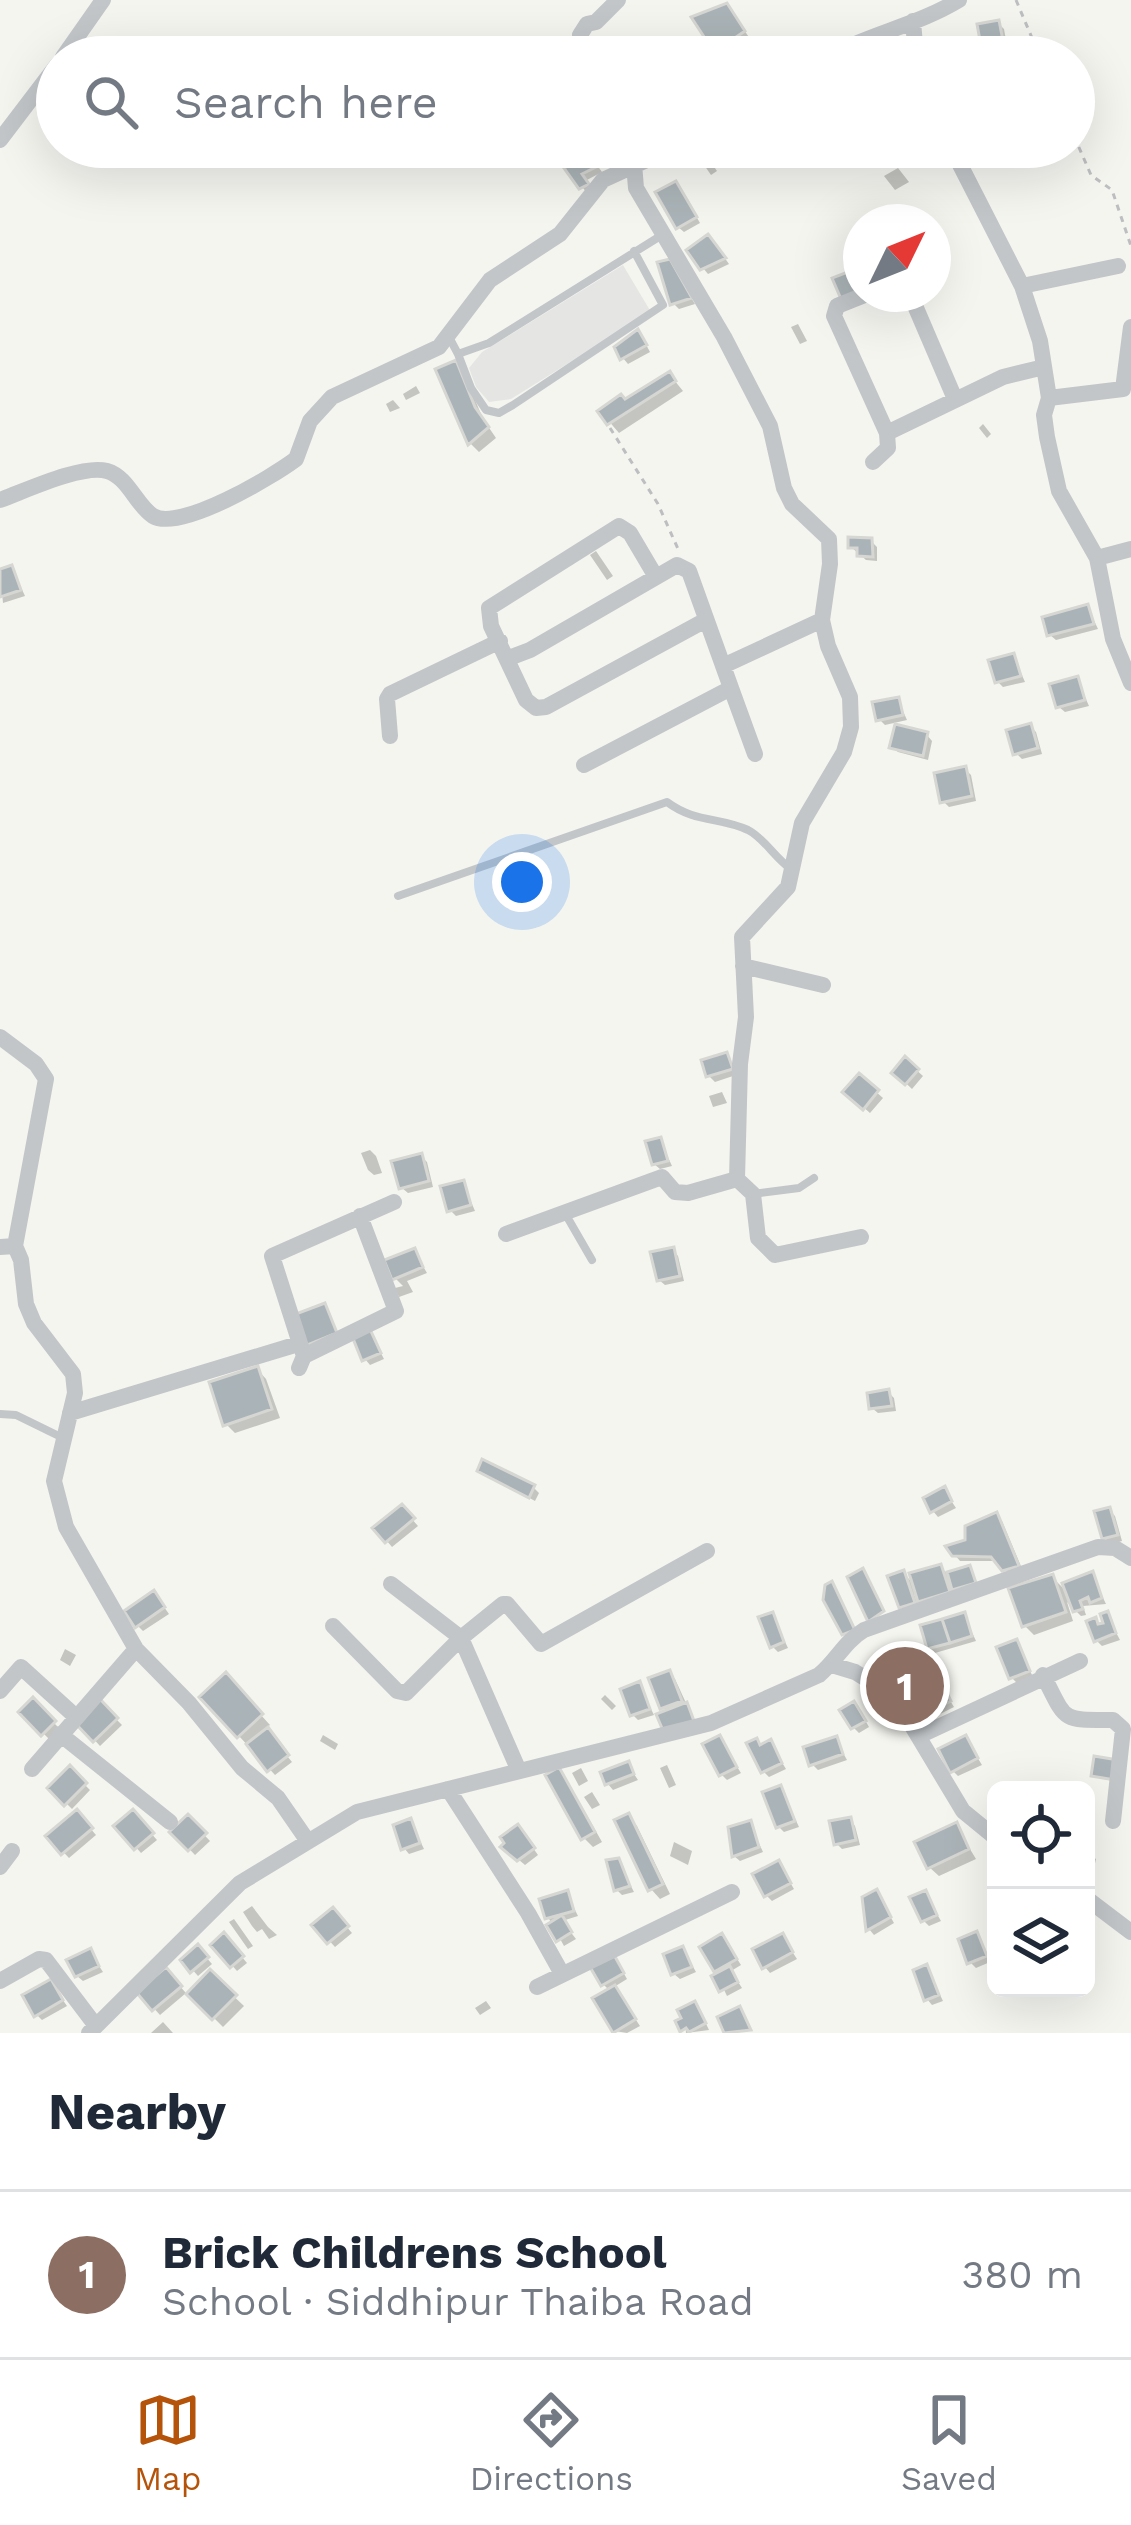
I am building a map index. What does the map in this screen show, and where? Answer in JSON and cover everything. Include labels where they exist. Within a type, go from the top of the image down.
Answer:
[{"type":"street","points":[[78,36],[103,0]]},
{"type":"street","points":[[580,36],[587,24],[596,22],[618,0]]},
{"type":"street","points":[[870,36],[959,0]]},
{"type":"street","points":[[913,21],[914,36]]},
{"type":"street","points":[[0,140],[36,93]]},
{"type":"street","points":[[0,500],[85,471],[106,471],[120,479],[149,514],[162,520],[198,512],[296,459],[310,421],[332,397],[439,347],[490,280],[560,234],[603,180],[626,168]]},
{"type":"street","points":[[634,168],[636,188],[770,426],[792,504],[829,538],[823,620],[828,646],[850,697],[851,727],[844,752],[802,823],[788,887],[742,937],[746,1017],[737,1179],[753,1194],[758,1238],[776,1255],[861,1237]]},
{"type":"street","points":[[962,168],[1022,286],[1040,340],[1049,398],[1046,437],[1059,490],[1097,558],[1113,639],[1131,683]]},
{"type":"street","points":[[1022,286],[1118,266]]},
{"type":"street","points":[[843,304],[834,316],[887,433],[888,448],[873,462]]},
{"type":"street","points":[[918,312],[955,399]]},
{"type":"street","points":[[1049,398],[1117,392],[1128,382],[1131,327]]},
{"type":"street","points":[[887,433],[1023,369],[1044,367]]},
{"type":"street","points":[[656,577],[630,533],[619,526],[489,608],[491,626],[526,700],[536,708],[546,707],[704,621]]},
{"type":"street","points":[[1097,558],[1131,549]]},
{"type":"street","points":[[390,736],[390,694],[505,649],[530,650],[677,566],[686,568],[754,754]]},
{"type":"street","points":[[723,666],[823,620]]},
{"type":"street","points":[[584,765],[731,688]]},
{"type":"street","points":[[742,966],[823,985]]},
{"type":"street","points":[[0,1036],[36,1064],[46,1079],[8,1246],[21,1260],[26,1304],[34,1323],[73,1374],[75,1393],[54,1481],[66,1528],[136,1649],[189,1703],[242,1768],[278,1798],[307,1840]]},
{"type":"street","points":[[506,1234],[662,1177],[675,1192],[688,1193],[737,1179]]},
{"type":"street","points":[[300,1356],[272,1256],[394,1202]]},
{"type":"street","points":[[70,1413],[300,1356],[396,1311],[360,1216]]},
{"type":"street","points":[[0,1981],[46,1960],[92,2029],[240,1883],[357,1812],[712,1723],[819,1675],[832,1665],[845,1642],[864,1630],[1098,1547],[1115,1548],[1131,1558]]},
{"type":"street","points":[[333,1626],[397,1690],[406,1693],[461,1638],[506,1603],[541,1644],[707,1551]]},
{"type":"street","points":[[391,1584],[461,1638],[519,1771]]},
{"type":"street","points":[[32,1769],[136,1649]]},
{"type":"street","points":[[921,1736],[1080,1660]]},
{"type":"street","points":[[832,1665],[855,1672],[894,1696],[963,1810],[987,1830]]},
{"type":"street","points":[[3,1682],[20,1667],[75,1716]]},
{"type":"street","points":[[1043,1675],[1063,1714],[1071,1720],[1113,1720],[1127,1726],[1113,1821]]},
{"type":"street","points":[[60,1734],[170,1822]]},
{"type":"street","points":[[448,1789],[561,1972]]},
{"type":"street","points":[[0,1867],[12,1851]]},
{"type":"street","points":[[537,1987],[732,1892]]},
{"type":"street","points":[[1095,1905],[1131,1933]]},
{"type":"lane","points":[[458,354],[489,343],[663,234]]},
{"type":"lane","points":[[448,336],[471,388],[486,410],[499,413],[663,305],[634,251]]},
{"type":"lane","points":[[398,896],[667,802],[706,822],[755,834],[792,870]]},
{"type":"lane","points":[[753,1194],[800,1188],[814,1178]]},
{"type":"lane","points":[[565,1213],[592,1260]]},
{"type":"lane","points":[[0,1414],[16,1415],[63,1438]]},
{"type":"path","points":[[1016,0],[1031,36]]},
{"type":"path","points":[[1088,168],[1112,190],[1131,246]]},
{"type":"path","points":[[610,428],[658,504],[686,568]]},
{"type":"shaded area","points":[[623,265],[651,312],[511,399],[489,402],[469,368],[482,352]]},
{"type":"building","points":[[727,3],[745,31],[738,36],[703,36],[691,17]]},
{"type":"building","points":[[999,20],[1002,36],[979,36],[977,24]]},
{"type":"building","points":[[564,168],[594,168],[582,174],[589,184],[579,189]]},
{"type":"building","points":[[676,181],[697,217],[676,229],[655,192]]},
{"type":"building","points":[[708,234],[726,258],[700,270],[686,250]]},
{"type":"building","points":[[670,259],[692,298],[670,305],[657,262]]},
{"type":"building","points":[[843,274],[843,298],[841,299],[832,278]]},
{"type":"building","points":[[638,329],[647,345],[620,360],[614,347]]},
{"type":"building","points":[[456,360],[475,407],[489,427],[468,445],[435,369]]},
{"type":"building","points":[[670,371],[676,381],[607,425],[597,411],[621,394],[625,399]]},
{"type":"building","points":[[848,537],[872,538],[873,557],[857,556],[857,548],[848,548]]},
{"type":"building","points":[[12,565],[21,590],[0,597],[0,569]]},
{"type":"building","points":[[1088,604],[1094,624],[1047,636],[1042,617]]},
{"type":"building","points":[[1014,653],[1021,676],[995,683],[988,660]]},
{"type":"building","points":[[1078,676],[1085,700],[1056,708],[1049,684]]},
{"type":"building","points":[[899,697],[903,715],[876,721],[872,702]]},
{"type":"building","points":[[1031,723],[1038,748],[1013,755],[1006,730]]},
{"type":"building","points":[[895,724],[928,732],[923,756],[889,748]]},
{"type":"building","points":[[966,766],[972,796],[940,803],[934,773]]},
{"type":"building","points":[[727,1052],[733,1069],[706,1077],[701,1060]]},
{"type":"building","points":[[905,1056],[919,1069],[905,1085],[891,1073]]},
{"type":"building","points":[[859,1073],[879,1090],[863,1110],[842,1092]]},
{"type":"building","points":[[661,1137],[668,1161],[652,1165],[645,1141]]},
{"type":"building","points":[[422,1153],[429,1181],[399,1189],[391,1161]]},
{"type":"building","points":[[464,1180],[471,1205],[447,1212],[440,1186]]},
{"type":"building","points":[[674,1247],[680,1276],[657,1281],[650,1252]]},
{"type":"building","points":[[415,1248],[423,1267],[392,1280],[384,1260]]},
{"type":"building","points":[[325,1303],[337,1333],[305,1346],[293,1315]]},
{"type":"building","points":[[370,1329],[381,1353],[362,1361],[352,1336]]},
{"type":"building","points":[[258,1366],[272,1409],[223,1426],[209,1382]]},
{"type":"building","points":[[889,1389],[892,1406],[869,1409],[867,1393]]},
{"type":"building","points":[[482,1459],[535,1485],[529,1498],[477,1471]]},
{"type":"building","points":[[945,1486],[952,1501],[930,1513],[923,1498]]},
{"type":"building","points":[[402,1504],[415,1518],[385,1543],[372,1528]]},
{"type":"building","points":[[1110,1507],[1118,1535],[1102,1539],[1094,1511]]},
{"type":"building","points":[[997,1512],[1019,1566],[1002,1571],[991,1557],[952,1556],[945,1546],[965,1540],[965,1526]]},
{"type":"building","points":[[941,1564],[950,1592],[918,1602],[909,1573]]},
{"type":"building","points":[[970,1565],[976,1583],[952,1590],[947,1572]]},
{"type":"building","points":[[863,1568],[884,1611],[868,1622],[847,1577]]},
{"type":"building","points":[[904,1570],[915,1603],[899,1608],[887,1576]]},
{"type":"building","points":[[1093,1571],[1102,1598],[1090,1603],[1088,1597],[1080,1601],[1083,1609],[1073,1612],[1062,1583]]},
{"type":"building","points":[[1053,1574],[1066,1612],[1022,1627],[1008,1588]]},
{"type":"building","points":[[832,1581],[855,1630],[842,1635],[823,1600],[825,1585]]},
{"type":"building","points":[[154,1590],[165,1607],[135,1628],[124,1611]]},
{"type":"building","points":[[1108,1611],[1116,1633],[1094,1642],[1086,1621],[1096,1617],[1098,1624],[1103,1623],[1100,1614]]},
{"type":"building","points":[[773,1612],[784,1642],[770,1648],[758,1617]]},
{"type":"building","points":[[965,1612],[972,1636],[950,1643],[942,1619]]},
{"type":"building","points":[[942,1619],[950,1643],[927,1649],[920,1625]]},
{"type":"building","points":[[1017,1639],[1030,1671],[1009,1679],[996,1647]]},
{"type":"building","points":[[670,1670],[682,1701],[660,1709],[648,1678]]},
{"type":"building","points":[[226,1672],[263,1714],[237,1738],[199,1697]]},
{"type":"building","points":[[640,1681],[650,1709],[630,1716],[620,1689]]},
{"type":"building","points":[[942,1683],[951,1701],[922,1715],[913,1696]]},
{"type":"building","points":[[33,1697],[56,1721],[41,1736],[18,1712]]},
{"type":"building","points":[[100,1699],[118,1718],[93,1742],[75,1723]]},
{"type":"building","points":[[854,1701],[866,1721],[851,1729],[839,1710]]},
{"type":"building","points":[[687,1702],[694,1721],[664,1733],[656,1714]]},
{"type":"building","points":[[268,1727],[289,1755],[267,1772],[246,1744]]},
{"type":"building","points":[[720,1735],[737,1767],[719,1776],[702,1744]]},
{"type":"building","points":[[966,1735],[978,1758],[950,1773],[938,1749]]},
{"type":"building","points":[[837,1736],[843,1754],[809,1766],[803,1747]]},
{"type":"building","points":[[757,1738],[760,1745],[771,1739],[782,1763],[761,1773],[746,1743]]},
{"type":"building","points":[[1094,1756],[1118,1760],[1115,1780],[1091,1776]]},
{"type":"building","points":[[629,1761],[634,1774],[605,1785],[600,1772]]},
{"type":"building","points":[[70,1765],[87,1783],[64,1806],[47,1788]]},
{"type":"building","points":[[559,1767],[595,1832],[581,1840],[545,1775]]},
{"type":"building","points":[[781,1785],[795,1821],[776,1828],[762,1792]]},
{"type":"building","points":[[77,1809],[93,1828],[61,1855],[45,1836]]},
{"type":"building","points":[[133,1809],[154,1833],[134,1850],[113,1826]]},
{"type":"building","points":[[629,1813],[663,1884],[648,1891],[614,1820]]},
{"type":"building","points":[[188,1814],[207,1833],[188,1851],[169,1832]]},
{"type":"building","points":[[851,1817],[856,1840],[834,1845],[829,1821]]},
{"type":"building","points":[[411,1818],[420,1843],[401,1850],[393,1825]]},
{"type":"building","points":[[751,1820],[759,1847],[732,1857],[728,1827]]},
{"type":"building","points":[[957,1822],[969,1849],[927,1869],[914,1842]]},
{"type":"building","points":[[518,1824],[535,1848],[517,1861],[500,1847],[504,1843],[500,1837]]},
{"type":"building","points":[[619,1858],[630,1886],[614,1891],[606,1860]]},
{"type":"building","points":[[779,1860],[791,1883],[764,1897],[752,1874]]},
{"type":"building","points":[[877,1889],[891,1917],[866,1931],[862,1897]]},
{"type":"building","points":[[568,1890],[574,1911],[545,1919],[539,1899]]},
{"type":"building","points":[[926,1890],[937,1915],[921,1922],[909,1897]]},
{"type":"building","points":[[333,1907],[349,1926],[327,1944],[311,1925]]},
{"type":"building","points":[[562,1915],[572,1932],[556,1942],[546,1925]]},
{"type":"building","points":[[977,1931],[987,1956],[967,1964],[958,1939]]},
{"type":"building","points":[[224,1932],[244,1956],[230,1968],[210,1945]]},
{"type":"building","points":[[722,1933],[737,1959],[714,1972],[699,1947]]},
{"type":"building","points":[[783,1933],[793,1952],[762,1969],[752,1949]]},
{"type":"building","points":[[198,1944],[209,1957],[190,1973],[180,1960]]},
{"type":"building","points":[[683,1946],[692,1967],[671,1975],[663,1954]]},
{"type":"building","points":[[91,1948],[99,1966],[75,1977],[66,1960]]},
{"type":"building","points":[[613,1953],[624,1973],[601,1986],[590,1967]]},
{"type":"building","points":[[927,1964],[939,1995],[924,2001],[913,1970]]},
{"type":"building","points":[[730,1966],[738,1982],[719,1992],[711,1976]]},
{"type":"building","points":[[166,1967],[182,1986],[152,2011],[136,1992]]},
{"type":"building","points":[[210,1969],[237,1995],[212,2020],[186,1994]]},
{"type":"building","points":[[51,1979],[63,2000],[34,2017],[22,1995]]},
{"type":"building","points":[[615,1985],[636,2019],[613,2033],[592,1998]]},
{"type":"building","points":[[695,2001],[706,2023],[680,2032],[677,2010]]},
{"type":"building","points":[[740,2006],[751,2030],[724,2033],[717,2017]]},
{"type":"place","name":"Brick Childrens School","points":[[905,1686]]}]
